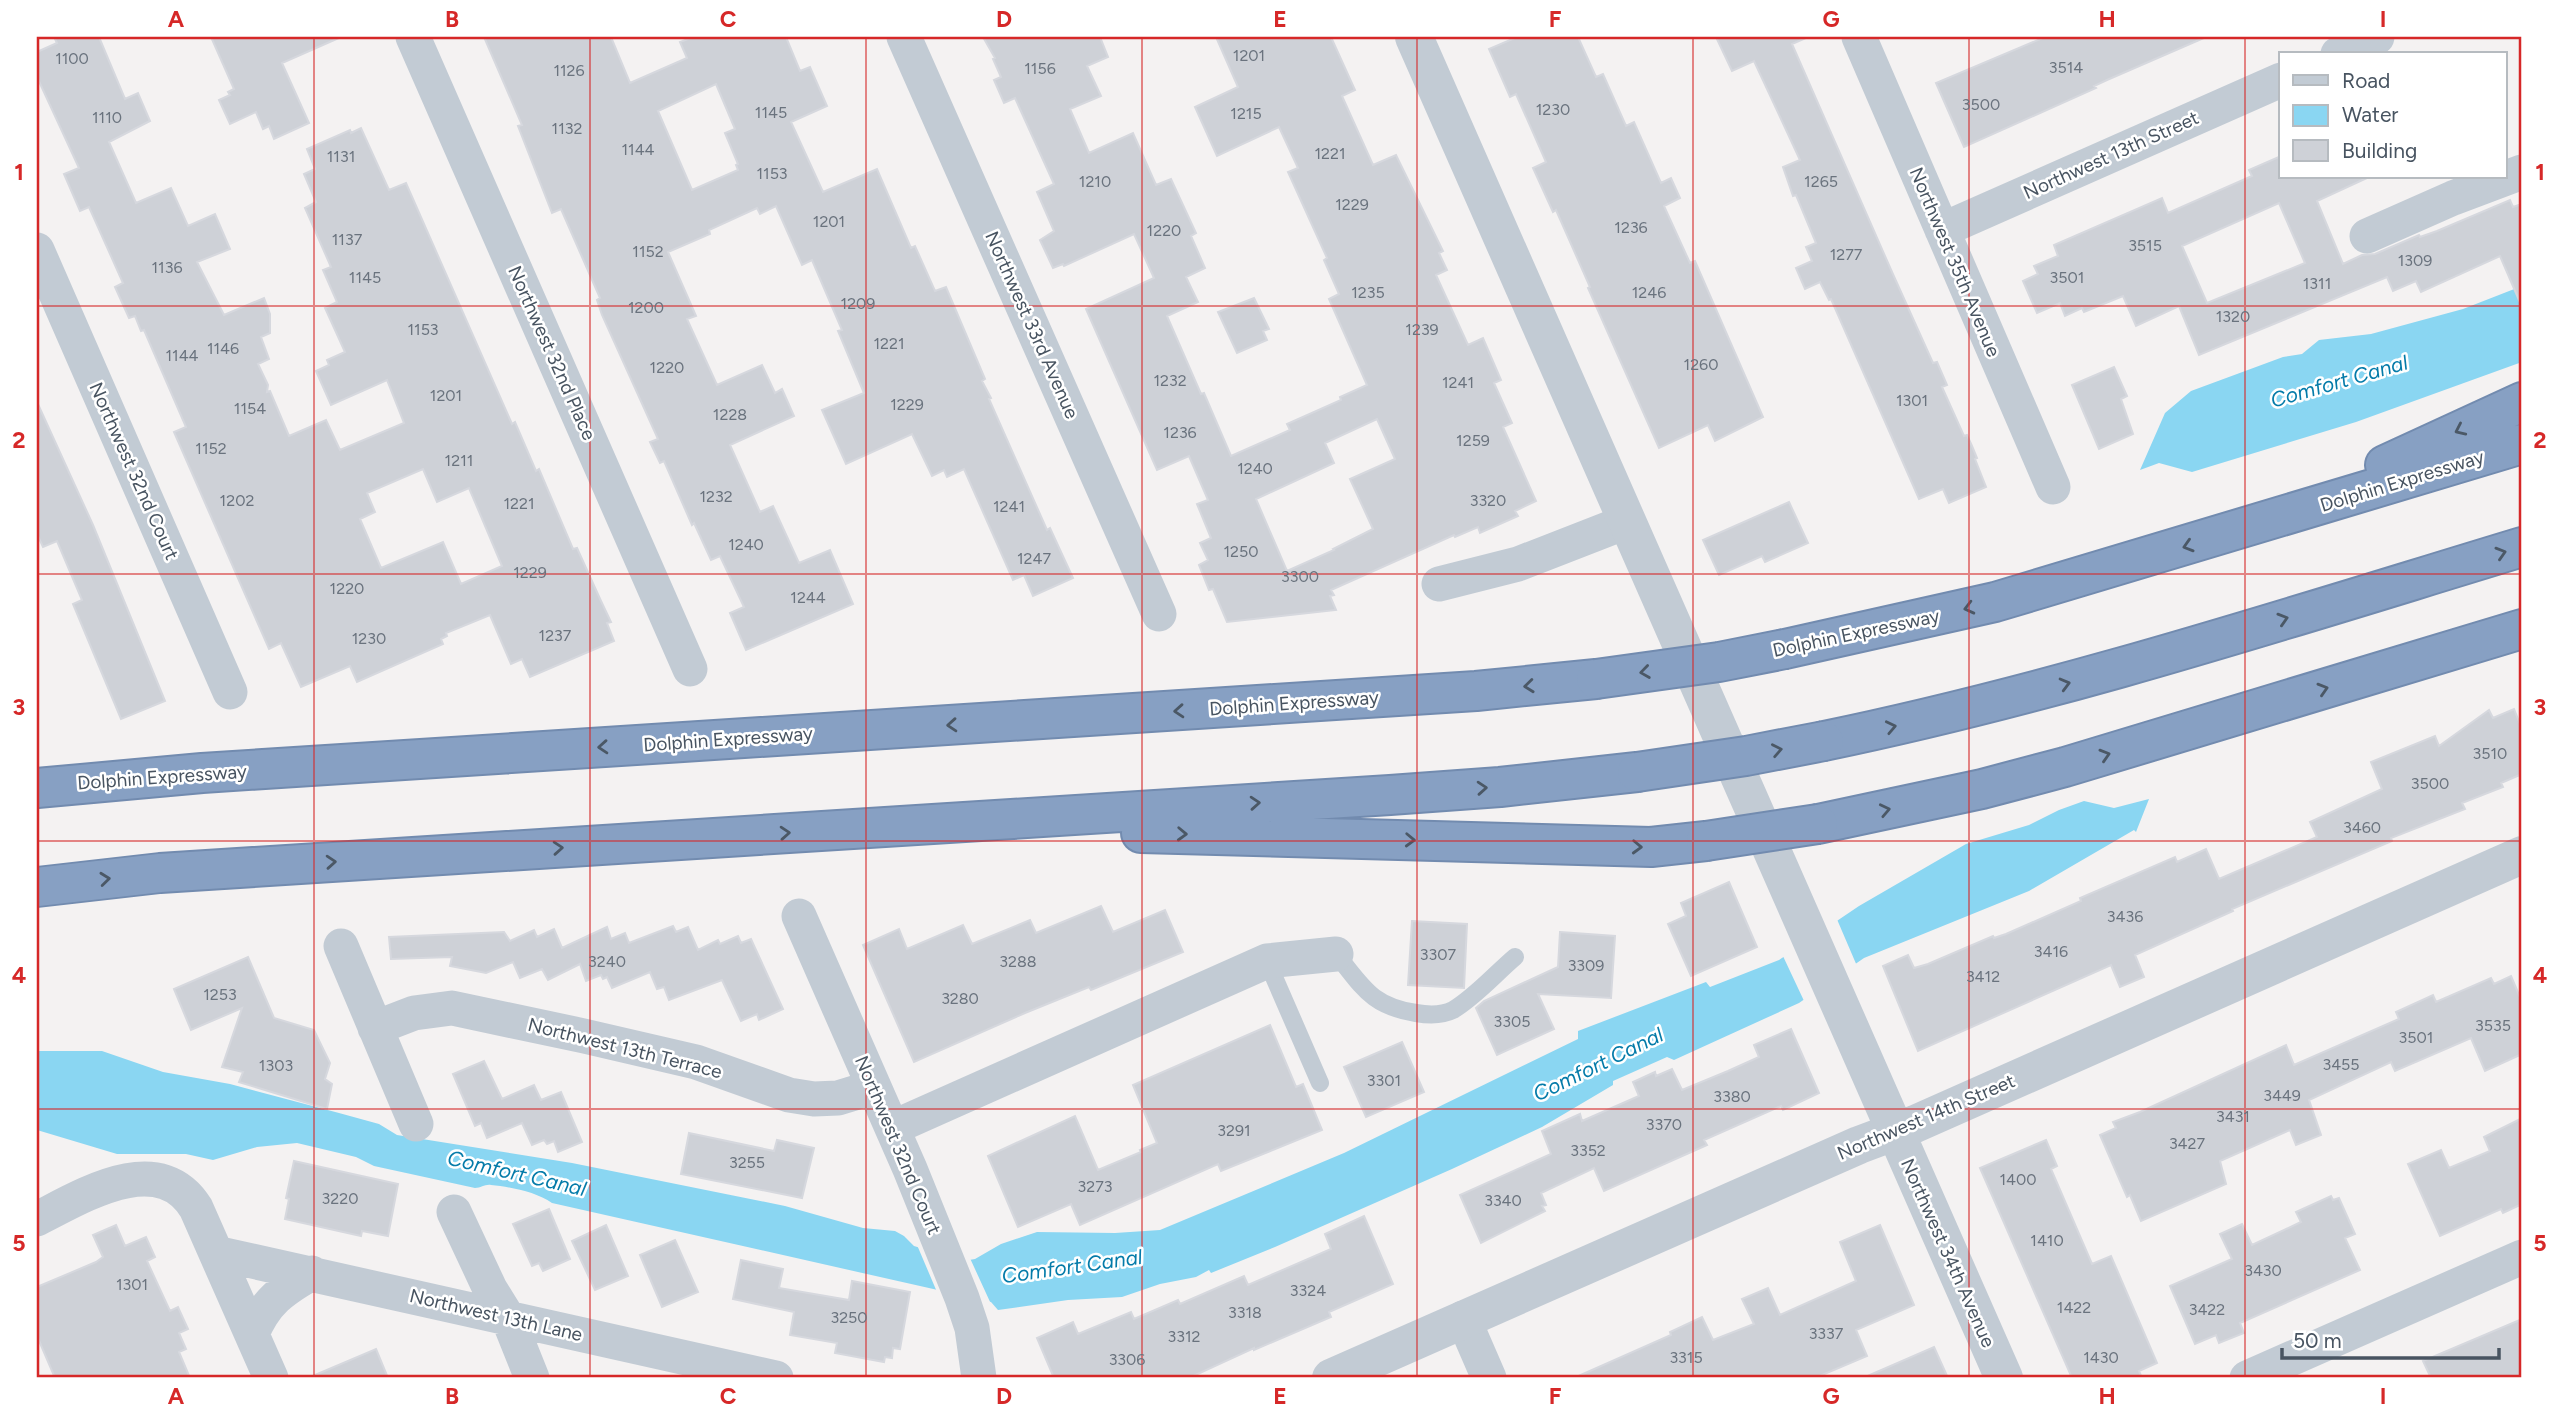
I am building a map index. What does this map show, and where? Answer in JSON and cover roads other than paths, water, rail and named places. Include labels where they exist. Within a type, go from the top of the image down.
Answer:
[{"type":"highway","points":[[2253,526],[2522,402]]},
{"type":"highway","name":"Dolphin Expressway","points":[[37,788],[202,773],[1476,691],[1596,679],[1719,662],[1995,602],[2522,444]]},
{"type":"highway","points":[[37,887],[160,873],[1486,788],[1637,772],[1825,741],[2000,702],[2112,671],[2522,547]]},
{"type":"highway","points":[[894,826],[1651,847],[1706,841],[1818,824],[1982,789],[2065,767],[2522,629]]},
{"type":"street","name":"Northwest 32nd Place","points":[[413,37],[690,668]]},
{"type":"street","name":"Northwest 33rd Avenue","points":[[904,37],[1159,614]]},
{"type":"street","name":"Northwest 34th Avenue","points":[[1415,37],[2004,1378]]},
{"type":"street","name":"Northwest 35th Avenue","points":[[1858,37],[2053,487]]},
{"type":"street","points":[[2343,52],[2377,37]]},
{"type":"street","name":"Northwest 13th Street","points":[[1942,230],[2279,81]]},
{"type":"street","points":[[2367,236],[2453,198],[2522,172]]},
{"type":"street","name":"Northwest 32nd Court","points":[[37,250],[230,692]]},
{"type":"street","points":[[1439,584],[1518,564],[1626,522]]},
{"type":"street","name":"Northwest 14th Street","points":[[1331,1378],[2522,855]]},
{"type":"street","name":"Northwest 32nd Court","points":[[799,916],[892,1128],[962,1298],[972,1328],[979,1378]]},
{"type":"street","points":[[341,946],[416,1124]]},
{"type":"street","points":[[892,1128],[1267,961],[1336,954]]},
{"type":"street","name":"Northwest 13th Terrace","points":[[375,1028],[414,1013],[452,1008],[696,1062],[789,1095],[814,1099],[838,1098],[874,1087]]},
{"type":"street","points":[[37,1219],[104,1187],[135,1179],[162,1181],[177,1188],[190,1199],[271,1378]]},
{"type":"street","points":[[454,1212],[490,1289],[508,1318],[532,1378]]},
{"type":"street","name":"Northwest 13th Lane","points":[[216,1253],[776,1378]]},
{"type":"street","points":[[2247,1378],[2522,1257]]},
{"type":"street","points":[[252,1334],[259,1315],[269,1304],[289,1286],[312,1273]]},
{"type":"street","points":[[1463,1318],[1489,1378]]},
{"type":"lane","points":[[1336,954],[1373,998],[1387,1006],[1441,1015],[1453,1010],[1515,957]]},
{"type":"lane","points":[[1267,961],[1320,1083]]},
{"type":"water","name":"Comfort Canal","points":[[2522,286],[2522,362],[2356,422],[2192,472],[2159,463],[2140,470],[2165,413],[2191,391],[2283,357],[2302,354],[2319,340],[2371,334],[2463,309]]},
{"type":"water","name":"Comfort Canal","points":[[2149,799],[2136,832],[2134,830],[2029,891],[1864,958],[1799,1003],[1674,1060],[1667,1057],[1613,1081],[1613,1085],[1542,1127],[1275,1247],[1211,1273],[1209,1270],[1196,1277],[1160,1284],[1122,1297],[1068,1300],[998,1310],[991,1302],[552,1203],[515,1189],[489,1185],[475,1188],[374,1166],[356,1157],[297,1143],[257,1147],[213,1160],[186,1154],[117,1154],[37,1130],[37,1051],[102,1051],[163,1072],[230,1084],[379,1124],[397,1135],[572,1163],[785,1206],[863,1228],[895,1231],[914,1246],[963,1261],[975,1259],[1001,1244],[1037,1232],[1115,1233],[1160,1230],[1344,1153],[1578,1039],[1578,1031],[1706,982],[1710,987],[1779,960],[1859,906],[1966,844],[2029,825],[2084,801],[2114,808]]}]
